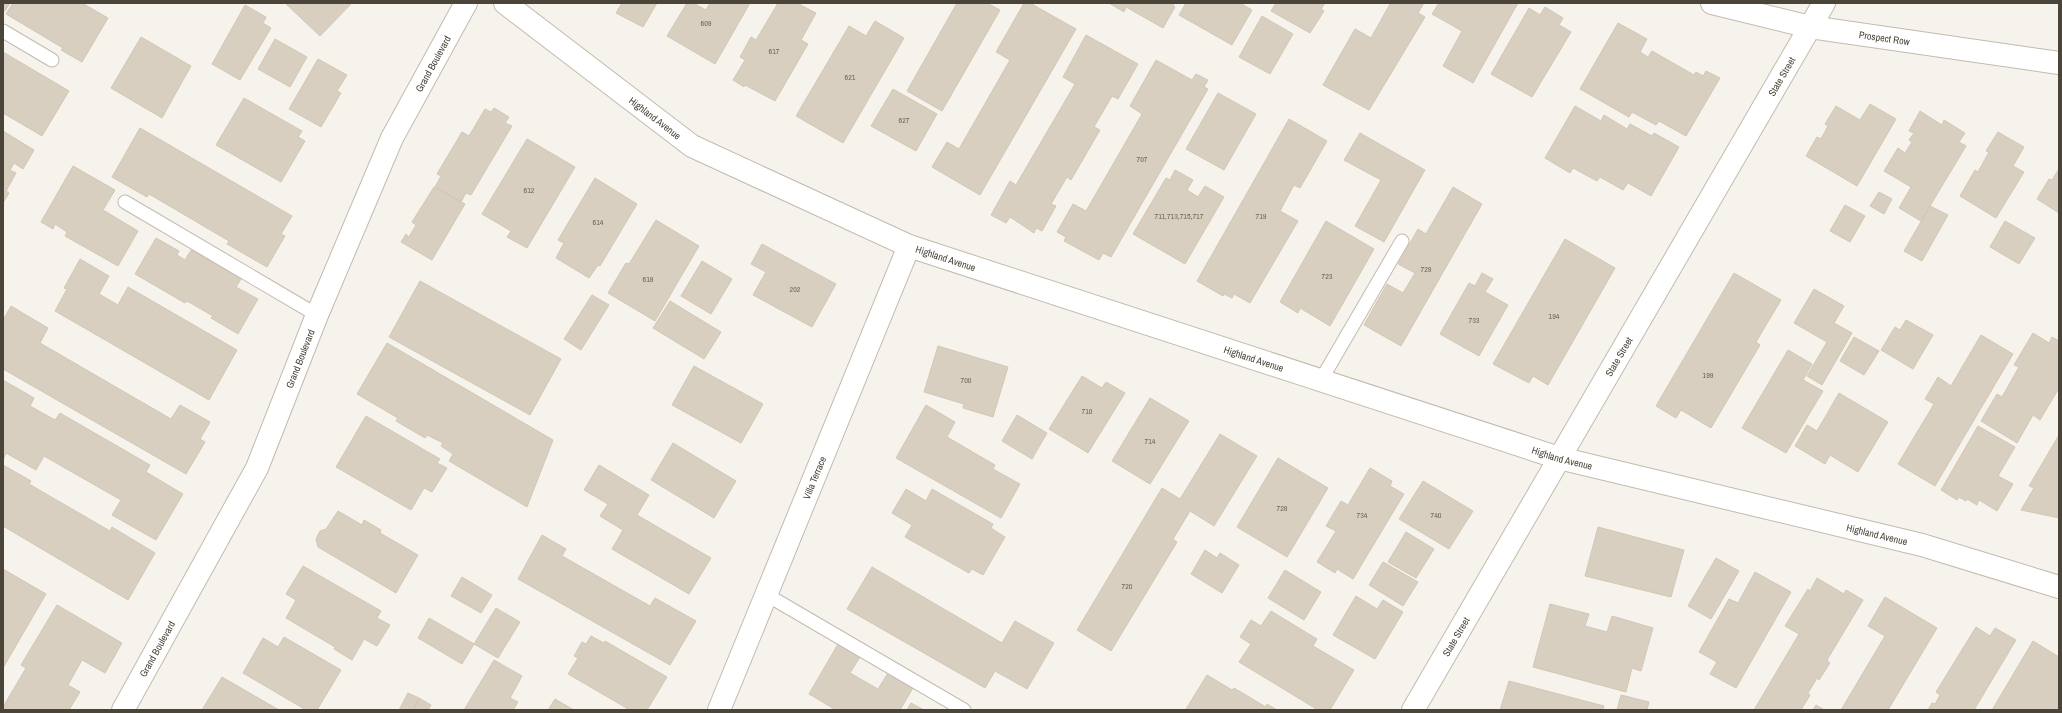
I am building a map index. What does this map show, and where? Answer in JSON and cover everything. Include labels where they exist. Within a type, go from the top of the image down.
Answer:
[{"type":"street","name":"Grand Boulevard","points":[[123,710],[257,468],[317,315],[392,138],[466,3]]},
{"type":"street","name":"Highland Avenue","points":[[505,3],[692,146],[909,246],[1559,458],[1922,545],[2059,587]]},
{"type":"street","name":"Prospect Row","points":[[1712,3],[1810,27],[2059,63]]},
{"type":"street","name":"State Street","points":[[1413,710],[1824,3]]},
{"type":"street","name":"Villa Terrace","points":[[719,710],[909,246]]},
{"type":"lane","points":[[3,31],[52,60]]},
{"type":"lane","points":[[125,202],[317,315]]},
{"type":"lane","points":[[1320,380],[1402,241]]},
{"type":"lane","points":[[767,595],[964,710]]},
{"type":"building","points":[[3,3],[10,3],[5,11],[3,10]]},
{"type":"building","points":[[13,3],[82,3],[108,18],[82,62],[61,50],[63,48],[6,14]]},
{"type":"building","points":[[285,3],[352,3],[320,36]]},
{"type":"building","points":[[622,3],[657,3],[643,27],[616,13]]},
{"type":"building","points":[[687,3],[693,3],[706,10],[710,3],[750,3],[715,64],[667,36]]},
{"type":"building","points":[[778,3],[797,3],[816,13],[801,40],[808,44],[775,101],[745,85],[744,87],[733,80],[745,60],[740,57],[751,37],[756,40]]},
{"type":"building","points":[[957,3],[987,3],[1000,10],[942,111],[907,91]]},
{"type":"building","points":[[1024,3],[1030,3],[1076,29],[980,195],[932,167],[947,142],[959,149],[1010,60],[996,52]]},
{"type":"building","points":[[1109,3],[1174,3],[1173,6],[1175,7],[1163,28],[1126,7],[1124,12]]},
{"type":"building","points":[[1186,3],[1240,3],[1252,10],[1232,45],[1179,15]]},
{"type":"building","points":[[1276,3],[1325,3],[1321,9],[1324,11],[1310,33],[1271,11]]},
{"type":"building","points":[[1389,3],[1424,3],[1418,13],[1425,17],[1369,110],[1323,85],[1355,29],[1371,38],[1390,4]]},
{"type":"building","points":[[1439,3],[1518,3],[1473,83],[1443,66],[1462,31],[1432,14]]},
{"type":"building","points":[[245,5],[266,17],[263,23],[271,28],[240,80],[212,64]]},
{"type":"building","points":[[1545,7],[1563,18],[1559,25],[1571,32],[1532,97],[1491,74],[1529,8],[1540,15]]},
{"type":"building","points":[[1262,16],[1293,34],[1270,74],[1239,57]]},
{"type":"building","points":[[875,21],[904,38],[843,143],[796,116],[849,26],[866,36]]},
{"type":"building","points":[[1618,23],[1647,39],[1640,52],[1648,57],[1652,51],[1694,75],[1696,72],[1703,76],[1706,71],[1720,78],[1686,136],[1659,121],[1656,125],[1632,112],[1629,117],[1580,89]]},
{"type":"building","points":[[1086,35],[1138,64],[1118,99],[1112,96],[1094,127],[1100,130],[1071,180],[1067,177],[1051,204],[1056,206],[1042,231],[1036,228],[1034,233],[1010,217],[1006,223],[991,215],[1010,181],[1016,185],[1075,84],[1063,77]]},
{"type":"building","points":[[141,37],[191,66],[162,118],[111,88]]},
{"type":"building","points":[[275,39],[307,57],[290,87],[258,69]]},
{"type":"building","points":[[3,52],[69,91],[42,136],[3,113]]},
{"type":"building","points":[[318,59],[347,75],[337,91],[341,93],[321,127],[289,109]]},
{"type":"building","points":[[1156,60],[1192,80],[1196,74],[1208,80],[1204,87],[1208,89],[1111,257],[1103,253],[1099,260],[1064,241],[1066,237],[1057,232],[1073,204],[1086,211],[1142,114],[1130,106]]},
{"type":"building","points":[[893,89],[937,114],[916,151],[871,126]]},
{"type":"building","points":[[1218,93],[1256,114],[1224,170],[1186,149]]},
{"type":"building","points":[[244,98],[302,131],[298,137],[305,141],[281,182],[216,145]]},
{"type":"building","points":[[1870,104],[1896,119],[1857,186],[1806,156],[1817,137],[1821,139],[1828,126],[1825,124],[1836,106],[1860,120]]},
{"type":"building","points":[[1575,106],[1601,121],[1604,115],[1627,129],[1630,124],[1652,136],[1654,133],[1679,147],[1651,196],[1628,183],[1623,190],[1600,177],[1597,181],[1573,168],[1570,173],[1545,158]]},
{"type":"building","points":[[494,108],[509,117],[505,123],[512,126],[471,195],[466,193],[461,202],[435,187],[441,176],[437,174],[462,132],[469,136],[485,109],[491,112]]},
{"type":"building","points":[[1920,111],[1942,125],[1944,120],[1965,133],[1959,142],[1966,146],[1921,221],[1899,208],[1911,187],[1884,171],[1898,148],[1905,153],[1912,142],[1909,140],[1914,133],[1909,131]]},
{"type":"building","points":[[1289,119],[1327,141],[1300,188],[1294,185],[1280,211],[1298,221],[1250,303],[1234,294],[1232,298],[1224,294],[1223,296],[1197,281]]},
{"type":"building","points":[[140,128],[292,216],[281,234],[285,236],[267,267],[227,244],[229,241],[149,194],[147,197],[112,177]]},
{"type":"building","points":[[3,131],[34,150],[23,169],[14,163],[10,170],[16,173],[6,191],[9,193],[3,203]]},
{"type":"building","points":[[1998,132],[2024,147],[2013,166],[2024,172],[1996,218],[1960,196],[1975,170],[1978,172],[1989,152],[1986,151]]},
{"type":"building","points":[[1360,133],[1425,170],[1384,242],[1355,226],[1381,180],[1344,160]]},
{"type":"building","points":[[527,139],[575,167],[527,248],[507,237],[511,231],[482,214]]},
{"type":"building","points":[[73,166],[115,190],[103,210],[138,231],[118,266],[65,236],[67,232],[55,224],[53,229],[41,222]]},
{"type":"building","points":[[2059,169],[2059,213],[2037,199],[2049,179],[2052,180]]},
{"type":"building","points":[[1175,170],[1193,180],[1187,190],[1198,197],[1205,186],[1224,197],[1185,264],[1133,234],[1166,178],[1170,180]]},
{"type":"building","points":[[595,178],[637,204],[600,266],[598,265],[589,278],[556,258],[564,243],[558,240]]},
{"type":"building","points":[[434,187],[465,204],[432,260],[401,242],[406,234],[409,237],[416,225],[412,222]]},
{"type":"building","points":[[1453,187],[1482,204],[1401,346],[1364,325],[1387,284],[1403,293],[1415,273],[1398,264],[1418,229],[1426,234]]},
{"type":"building","points":[[1879,192],[1892,199],[1884,214],[1870,206]]},
{"type":"building","points":[[1845,205],[1865,216],[1850,242],[1830,231]]},
{"type":"building","points":[[1930,206],[1948,215],[1922,261],[1904,251]]},
{"type":"building","points":[[656,220],[699,246],[655,321],[608,293],[626,263],[629,264]]},
{"type":"building","points":[[1326,221],[1374,249],[1330,326],[1300,308],[1298,313],[1280,302]]},
{"type":"building","points":[[2005,221],[2035,238],[2019,264],[1990,247]]},
{"type":"building","points":[[156,238],[179,251],[177,255],[185,260],[191,250],[241,279],[236,287],[258,299],[238,334],[211,318],[213,316],[187,301],[185,303],[135,274]]},
{"type":"building","points":[[1565,239],[1615,268],[1548,385],[1533,376],[1529,383],[1493,364]]},
{"type":"building","points":[[762,244],[836,284],[812,327],[753,295],[766,272],[751,264]]},
{"type":"building","points":[[80,259],[109,276],[99,294],[118,305],[128,287],[237,350],[209,400],[55,311],[67,289],[64,288]]},
{"type":"building","points":[[702,261],[732,279],[711,314],[681,296]]},
{"type":"building","points":[[1482,273],[1493,279],[1485,292],[1508,305],[1479,356],[1440,334],[1469,283],[1475,286]]},
{"type":"building","points":[[1734,273],[1781,300],[1756,342],[1760,345],[1711,428],[1681,410],[1676,418],[1656,406]]},
{"type":"building","points":[[420,281],[561,359],[530,415],[389,337]]},
{"type":"building","points":[[1814,289],[1844,306],[1834,323],[1852,333],[1822,385],[1807,376],[1827,342],[1794,323]]},
{"type":"building","points":[[592,295],[609,305],[581,350],[564,339]]},
{"type":"building","points":[[670,301],[721,332],[704,359],[653,328]]},
{"type":"building","points":[[11,306],[48,328],[40,343],[171,419],[180,405],[210,422],[200,439],[205,442],[186,474],[3,369],[3,320]]},
{"type":"building","points":[[1906,320],[1933,335],[1913,369],[1881,350],[1895,327],[1900,330]]},
{"type":"building","points":[[2033,333],[2049,343],[2052,337],[2059,341],[2059,388],[2040,420],[2033,415],[2017,443],[1981,421],[1997,394],[2002,397],[2019,367],[2014,365]]},
{"type":"building","points":[[1981,335],[2013,354],[1935,486],[1898,464],[1934,404],[1925,399],[1938,377],[1951,386]]},
{"type":"building","points":[[1854,337],[1879,351],[1864,375],[1840,361]]},
{"type":"building","points":[[387,343],[553,440],[527,507],[449,461],[453,454],[441,446],[443,443],[427,435],[425,438],[396,421],[398,418],[357,394]]},
{"type":"building","points":[[938,346],[1008,367],[993,417],[963,408],[964,404],[924,392]]},
{"type":"building","points":[[1788,350],[1812,364],[1803,380],[1823,391],[1786,453],[1742,428]]},
{"type":"building","points":[[694,366],[763,404],[741,443],[672,405]]},
{"type":"building","points":[[1082,376],[1102,388],[1106,382],[1125,393],[1088,453],[1049,429]]},
{"type":"building","points":[[3,380],[34,398],[30,406],[55,420],[60,413],[150,465],[146,472],[183,494],[156,540],[112,515],[121,500],[44,456],[36,470],[6,453],[3,460]]},
{"type":"building","points":[[1839,393],[1888,422],[1858,472],[1830,455],[1825,464],[1795,446],[1807,425],[1817,431]]},
{"type":"building","points":[[1150,398],[1189,421],[1150,484],[1112,461]]},
{"type":"building","points":[[926,405],[955,422],[947,437],[995,465],[993,469],[1020,484],[1001,518],[896,458]]},
{"type":"building","points":[[1017,415],[1047,433],[1032,459],[1002,441]]},
{"type":"building","points":[[366,416],[440,459],[437,463],[447,468],[432,492],[424,488],[411,510],[336,467]]},
{"type":"building","points":[[1978,426],[2015,447],[1998,476],[2013,484],[1997,511],[1979,500],[1977,505],[1967,499],[1966,501],[1959,497],[1957,500],[1941,490]]},
{"type":"building","points":[[1220,434],[1257,456],[1214,526],[1190,511],[1173,539],[1177,542],[1111,651],[1077,630],[1162,488],[1180,499]]},
{"type":"building","points":[[2059,435],[2059,518],[2021,510],[2034,488],[2029,486]]},
{"type":"building","points":[[673,443],[736,481],[714,518],[651,480]]},
{"type":"building","points":[[1278,458],[1328,488],[1287,557],[1237,527]]},
{"type":"building","points":[[3,465],[31,481],[29,484],[110,531],[112,527],[155,553],[128,600],[3,526]]},
{"type":"building","points":[[599,465],[649,495],[637,515],[711,558],[689,594],[612,549],[623,530],[600,516],[608,504],[584,490]]},
{"type":"building","points":[[1370,468],[1392,481],[1390,486],[1404,494],[1353,579],[1337,569],[1335,573],[1317,562],[1336,531],[1326,526],[1341,501],[1348,505]]},
{"type":"building","points":[[1423,481],[1473,511],[1449,549],[1399,519]]},
{"type":"building","points":[[906,489],[926,501],[932,489],[993,524],[991,528],[1005,537],[983,575],[972,569],[969,573],[905,537],[912,525],[892,513]]},
{"type":"building","points":[[338,511],[362,525],[364,520],[381,530],[380,533],[418,555],[396,593],[318,547],[316,539],[320,531],[326,529]]},
{"type":"building","points":[[1598,527],[1684,550],[1671,597],[1585,576]]},
{"type":"building","points":[[1406,532],[1434,549],[1416,578],[1388,562]]},
{"type":"building","points":[[542,535],[566,549],[562,556],[650,606],[655,598],[696,621],[670,665],[518,579]]},
{"type":"building","points":[[1205,550],[1217,558],[1220,553],[1239,565],[1222,593],[1191,574]]},
{"type":"building","points":[[1716,558],[1739,571],[1711,619],[1688,606]]},
{"type":"building","points":[[1383,562],[1418,582],[1403,606],[1369,585]]},
{"type":"building","points":[[303,566],[381,611],[377,618],[390,625],[377,646],[364,639],[352,660],[334,649],[335,647],[286,618],[296,600],[286,594]]},
{"type":"building","points":[[872,567],[1002,643],[1015,621],[1054,643],[1027,689],[995,671],[985,688],[847,609]]},
{"type":"building","points":[[3,569],[46,594],[3,668]]},
{"type":"building","points":[[1285,570],[1321,592],[1304,620],[1268,598]]},
{"type":"building","points":[[1755,572],[1791,592],[1736,688],[1710,674],[1717,662],[1699,652],[1729,599],[1738,603]]},
{"type":"building","points":[[462,577],[492,595],[481,613],[451,596]]},
{"type":"building","points":[[1817,578],[1844,594],[1846,590],[1863,600],[1827,660],[1830,663],[1819,680],[1817,678],[1808,693],[1810,695],[1801,710],[1754,710],[1799,634],[1785,626],[1808,589],[1810,591]]},
{"type":"building","points":[[1356,596],[1377,609],[1383,600],[1403,612],[1375,659],[1333,635]]},
{"type":"building","points":[[1885,597],[1937,628],[1888,710],[1841,710],[1885,636],[1868,626]]},
{"type":"building","points":[[1550,604],[1589,614],[1585,626],[1607,632],[1612,616],[1653,628],[1641,671],[1632,668],[1626,692],[1533,667]]},
{"type":"building","points":[[57,605],[122,643],[105,673],[82,660],[68,685],[80,692],[69,710],[3,710],[3,707],[26,668],[21,665]]},
{"type":"building","points":[[496,608],[520,622],[498,658],[474,644]]},
{"type":"building","points":[[1271,611],[1317,639],[1313,646],[1354,670],[1330,710],[1318,710],[1239,662],[1251,644],[1240,637],[1251,620],[1261,626]]},
{"type":"building","points":[[429,618],[474,644],[462,664],[418,638]]},
{"type":"building","points":[[1976,627],[1990,636],[1995,628],[2016,640],[1974,710],[1928,710],[1932,703],[1935,704],[1940,695],[1936,692]]},
{"type":"building","points":[[591,636],[604,643],[605,641],[667,677],[647,710],[630,710],[568,674],[578,658],[574,656],[582,642],[586,644]]},
{"type":"building","points":[[284,637],[341,670],[317,710],[306,710],[243,673],[263,638],[278,647]]},
{"type":"building","points":[[2033,641],[2059,657],[2059,707],[2057,710],[1992,710]]},
{"type":"building","points":[[838,644],[860,657],[850,673],[878,689],[888,673],[913,688],[900,710],[836,710],[809,694]]},
{"type":"building","points":[[494,660],[522,676],[510,698],[518,702],[513,710],[464,710]]},
{"type":"building","points":[[1207,675],[1232,690],[1234,688],[1266,707],[1267,704],[1277,710],[1186,709]]},
{"type":"building","points":[[222,677],[279,710],[202,710]]},
{"type":"building","points":[[1509,681],[1604,706],[1603,710],[1500,710]]},
{"type":"building","points":[[408,693],[419,698],[413,710],[399,710]]},
{"type":"building","points":[[1621,695],[1649,702],[1647,710],[1617,710]]},
{"type":"building","points":[[419,698],[431,705],[428,710],[413,710]]},
{"type":"building","points":[[555,699],[574,710],[548,710]]},
{"type":"building","points":[[911,703],[924,710],[907,710]]},
{"type":"building","points":[[1816,705],[1823,709],[1823,710],[1813,710]]}]
